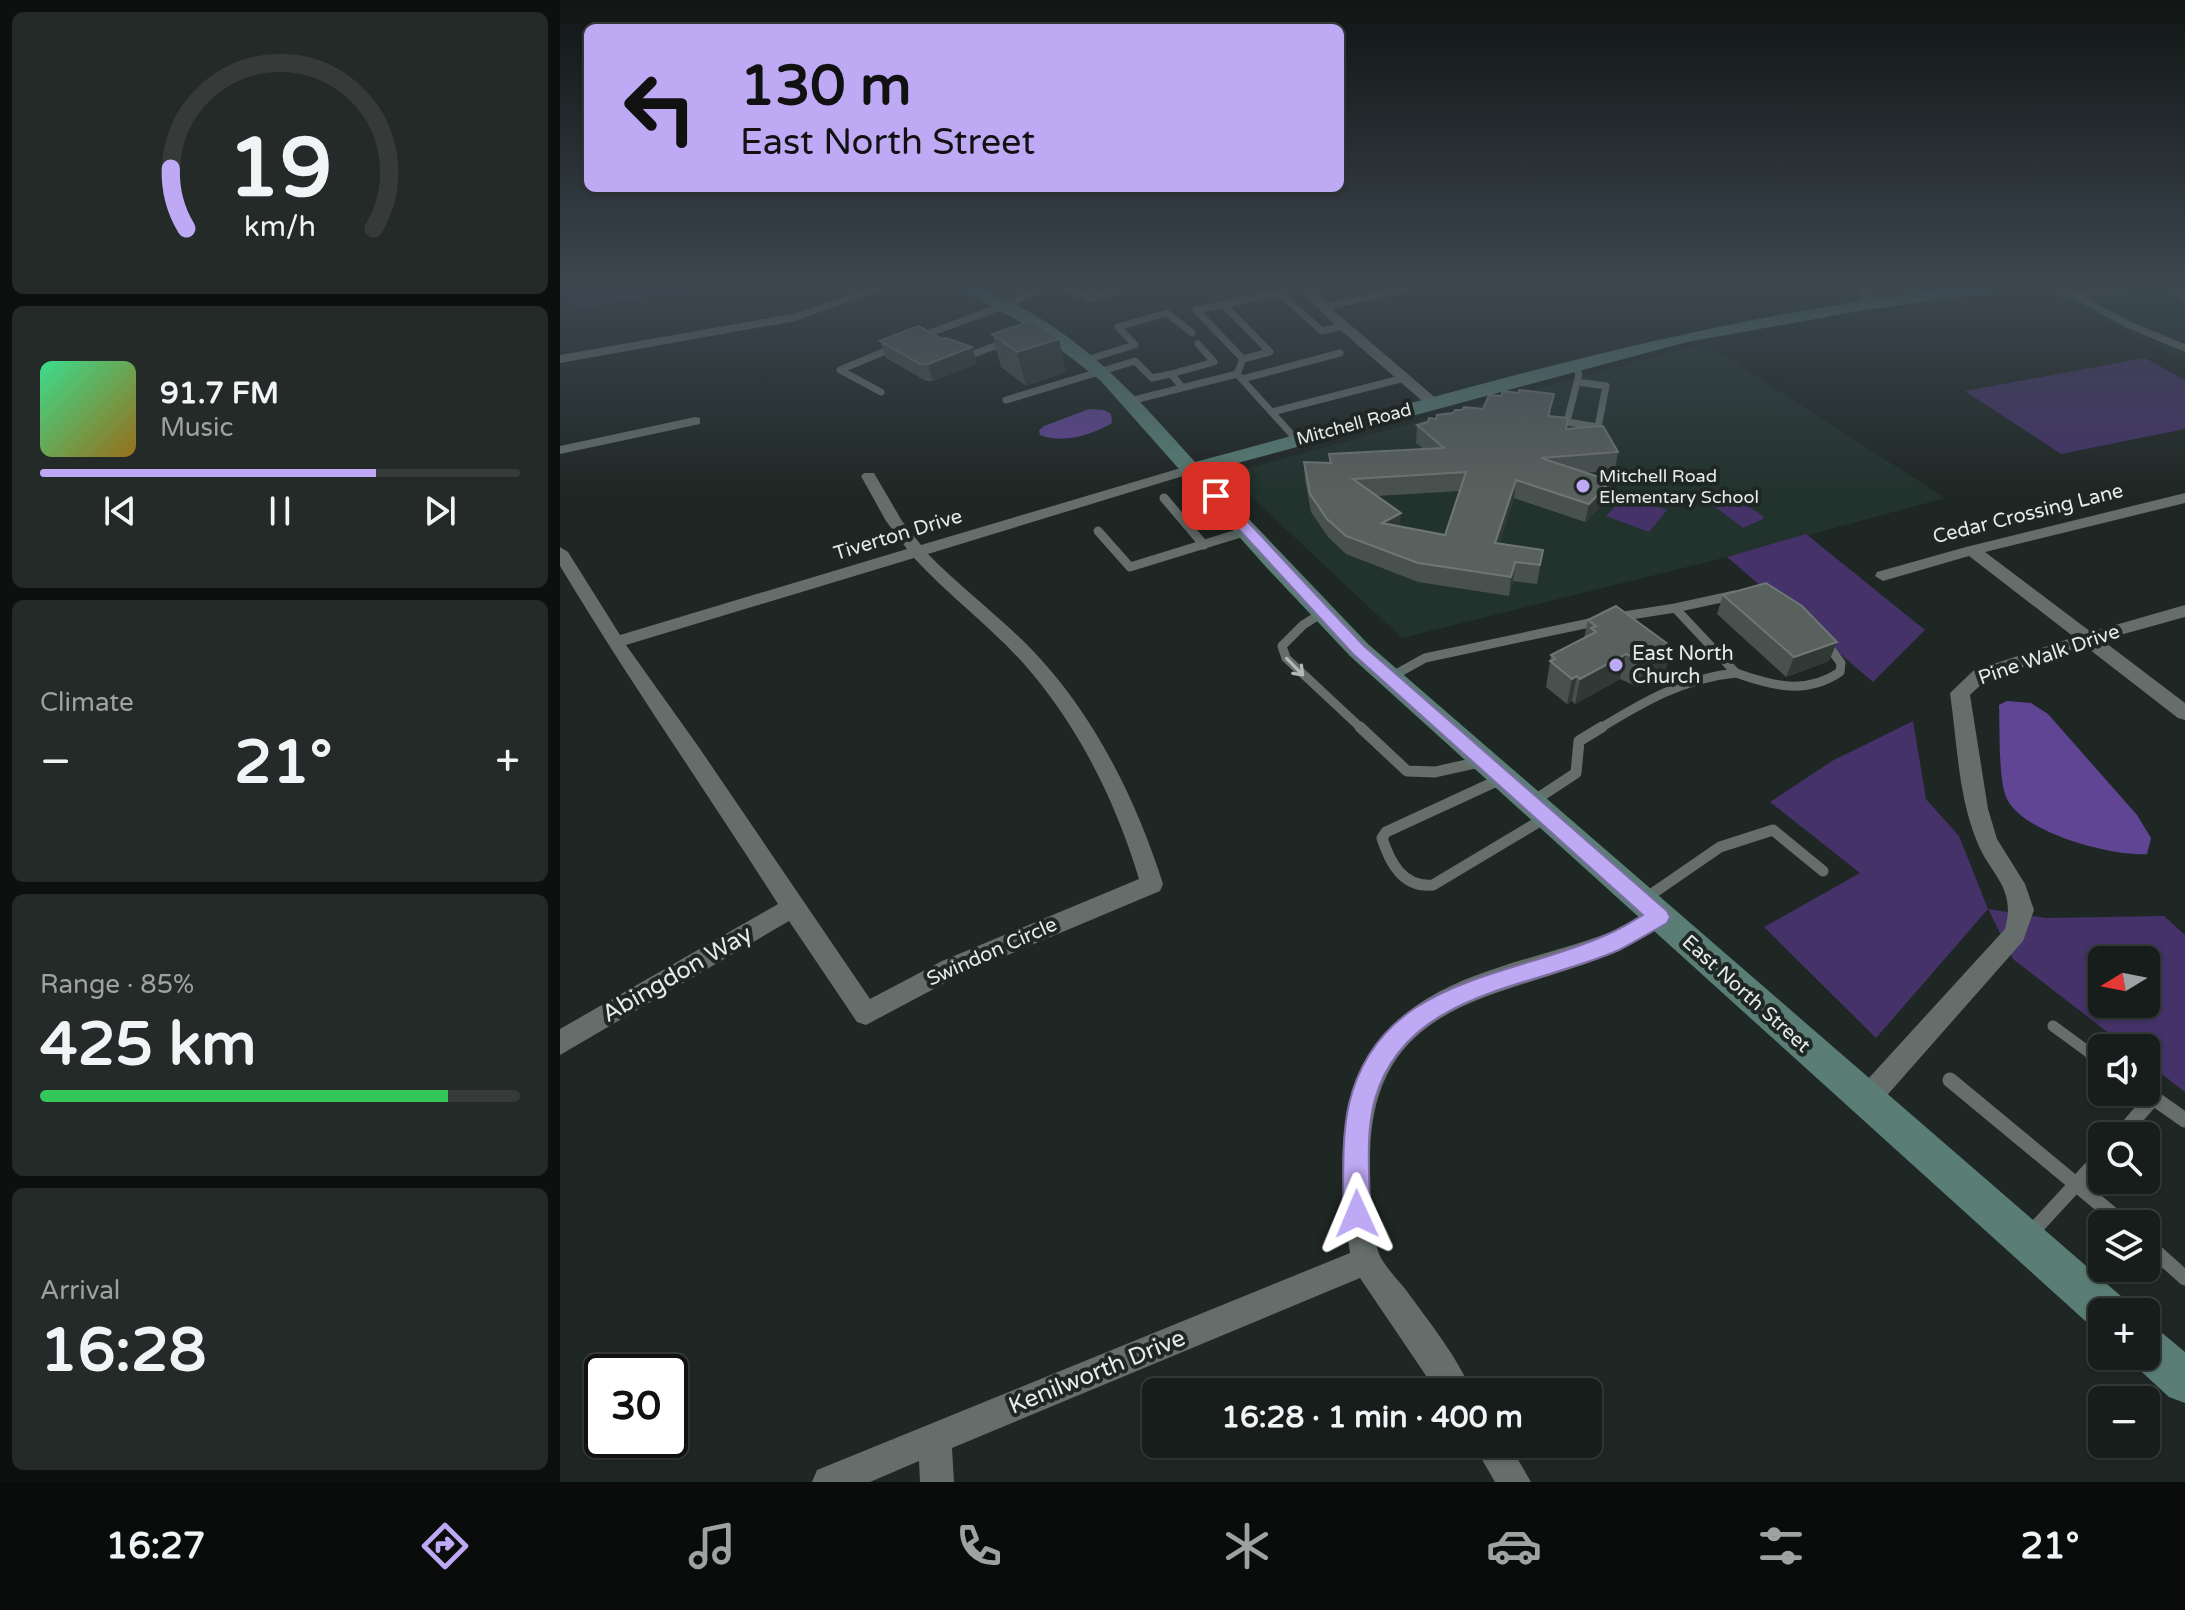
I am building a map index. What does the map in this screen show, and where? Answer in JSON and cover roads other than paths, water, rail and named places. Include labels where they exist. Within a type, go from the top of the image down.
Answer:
[{"type":"main road","name":"East North Street","points":[[1083,357],[1095,364],[1322,613],[1389,678],[2091,1298]]},
{"type":"main road","name":"Mitchell Road","points":[[1191,469],[1433,403],[1576,374],[1631,357]]},
{"type":"main road","points":[[2160,1359],[2185,1381]]},
{"type":"street","points":[[1380,357],[1433,403]]},
{"type":"street","points":[[560,450],[695,421]]},
{"type":"street","name":"Tiverton Drive","points":[[617,642],[1191,469]]},
{"type":"street","points":[[869,476],[903,535],[918,552]]},
{"type":"street","name":"Cedar Crossing Lane","points":[[1883,576],[1972,550],[2185,498]]},
{"type":"street","points":[[1972,550],[2185,713]]},
{"type":"street","name":"Swindon Circle","points":[[560,552],[633,672],[691,751],[866,1014],[951,968],[1152,884],[1143,850],[1085,732],[1059,692],[1029,658],[918,552]]},
{"type":"street","name":"Pine Walk Drive","points":[[1866,1100],[2015,934],[2022,910],[2017,891],[1987,841],[1977,809],[1960,693],[1980,675],[2090,638],[2185,611]]},
{"type":"street","name":"Abingdon Way","points":[[560,1043],[794,907]]},
{"type":"street","points":[[1446,1378],[1366,1261],[1357,1214],[1357,1128],[1371,1076],[1394,1040],[1437,1006],[1483,985],[1611,943],[1651,909]]},
{"type":"street","name":"Kenilworth Drive","points":[[829,1482],[1366,1261]]},
{"type":"street","points":[[935,1439],[937,1482]]},
{"type":"street","points":[[1499,1458],[1514,1482]]},
{"type":"lane","points":[[871,357],[840,370],[881,392]]},
{"type":"lane","points":[[1006,400],[1109,357]]},
{"type":"lane","points":[[1095,364],[1135,361],[1152,378],[1214,362],[1210,357]]},
{"type":"lane","points":[[1239,377],[1243,359],[1250,357]]},
{"type":"lane","points":[[1130,401],[1322,357]]},
{"type":"lane","points":[[1171,374],[1182,387]]},
{"type":"lane","points":[[1576,374],[1606,386],[1598,427],[1567,422],[1576,374]]},
{"type":"lane","points":[[1239,377],[1296,439]]},
{"type":"lane","points":[[1272,412],[1404,378]]},
{"type":"lane","points":[[1164,498],[1204,545]]},
{"type":"lane","points":[[1098,531],[1130,567],[1247,531]]},
{"type":"lane","points":[[1389,678],[1425,658],[1748,593]]},
{"type":"lane","points":[[1675,608],[1736,673]]},
{"type":"lane","points":[[1322,613],[1303,625],[1282,646],[1286,658],[1309,681],[1407,771],[1492,770]]},
{"type":"lane","points":[[1492,770],[1386,832],[1382,838],[1387,857],[1408,883],[1421,888],[1433,885],[1539,810],[1576,773],[1579,741],[1675,684],[1712,674],[1736,673],[1790,690],[1833,678],[1840,672],[1841,663],[1819,636]]},
{"type":"lane","points":[[1651,909],[1720,847],[1773,830],[1823,871]]},
{"type":"lane","points":[[2053,1026],[2088,1051]]},
{"type":"lane","points":[[1950,1080],[2108,1210]]},
{"type":"lane","points":[[2160,1103],[2185,1120]]},
{"type":"lane","points":[[2025,1240],[2088,1172]]},
{"type":"lane","points":[[2160,1256],[2185,1278]]},
{"type":"place","name":"Mitchell Road Elementary School","points":[[1583,486]]},
{"type":"place","name":"East North Church","points":[[1616,665]]}]
